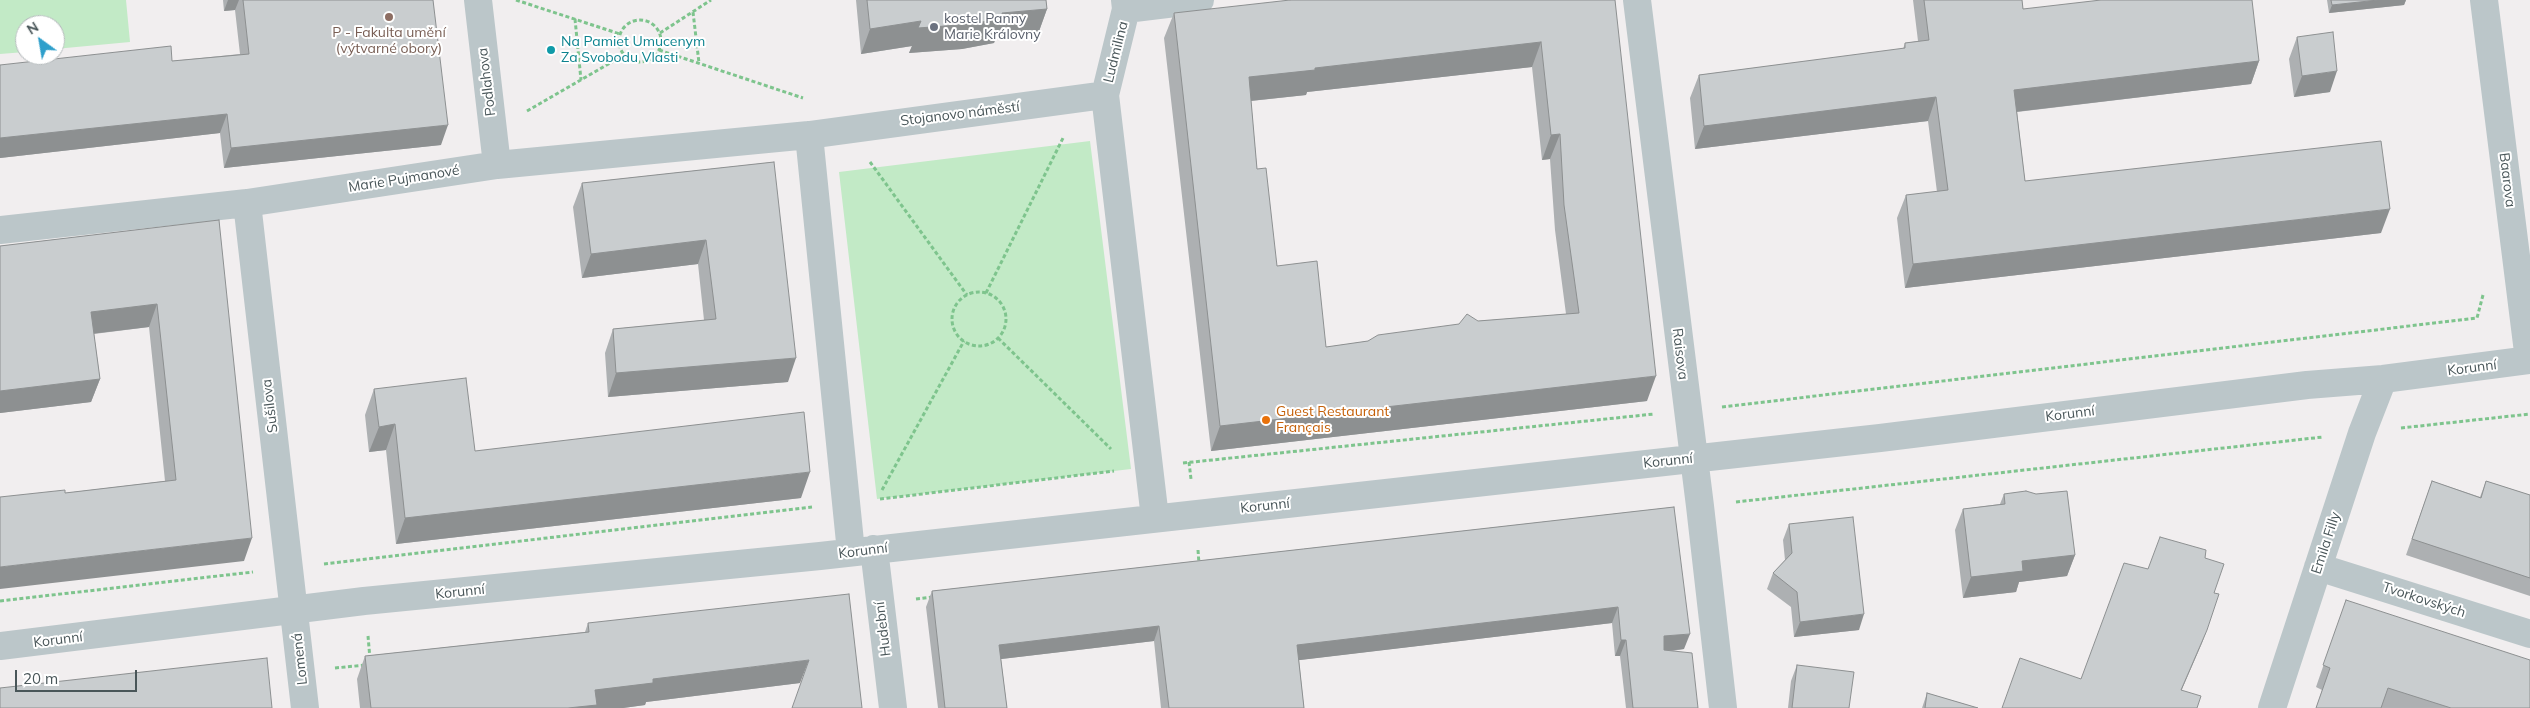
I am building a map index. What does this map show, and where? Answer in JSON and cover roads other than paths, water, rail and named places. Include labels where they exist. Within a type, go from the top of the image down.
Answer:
[{"type":"street","name":"Podlahova","points":[[478,0],[497,164]]},
{"type":"street","name":"Ludmilina","points":[[1094,96],[1126,4],[1200,0]]},
{"type":"street","name":"Raisova","points":[[1637,0],[1700,506],[1723,708]]},
{"type":"street","name":"Baarova","points":[[2484,0],[2530,360]]},
{"type":"street","name":"Stojanovo náměstí","points":[[809,135],[1094,96]]},
{"type":"street","points":[[1094,96],[1141,468],[1155,518]]},
{"type":"street","points":[[809,135],[846,503],[862,551]]},
{"type":"street","name":"Marie Pujmanové","points":[[0,230],[246,203],[497,164],[809,135]]},
{"type":"street","name":"Sušilova","points":[[246,203],[294,609]]},
{"type":"street","name":"Korunní","points":[[0,646],[294,609],[862,551],[1694,458],[2307,385],[2382,379],[2530,360]]},
{"type":"street","name":"Emila Filly","points":[[2272,708],[2362,433],[2382,379]]},
{"type":"street","name":"Hudební","points":[[862,551],[880,603],[893,708]]},
{"type":"street","name":"Tvorkovských","points":[[2318,567],[2530,634]]},
{"type":"street","name":"Lomená","points":[[294,609],[305,708]]},
{"type":"place","name":"P - Fakulta umění (výtvarné obory)","points":[[389,17]]},
{"type":"place","name":"kostel Panny Marie Královny","points":[[934,27]]},
{"type":"place","name":"Na Pamiet Umucenym Za Svobodu Vlasti","points":[[551,50]]},
{"type":"place","name":"Guest Restaurant Français","points":[[1266,420]]}]
